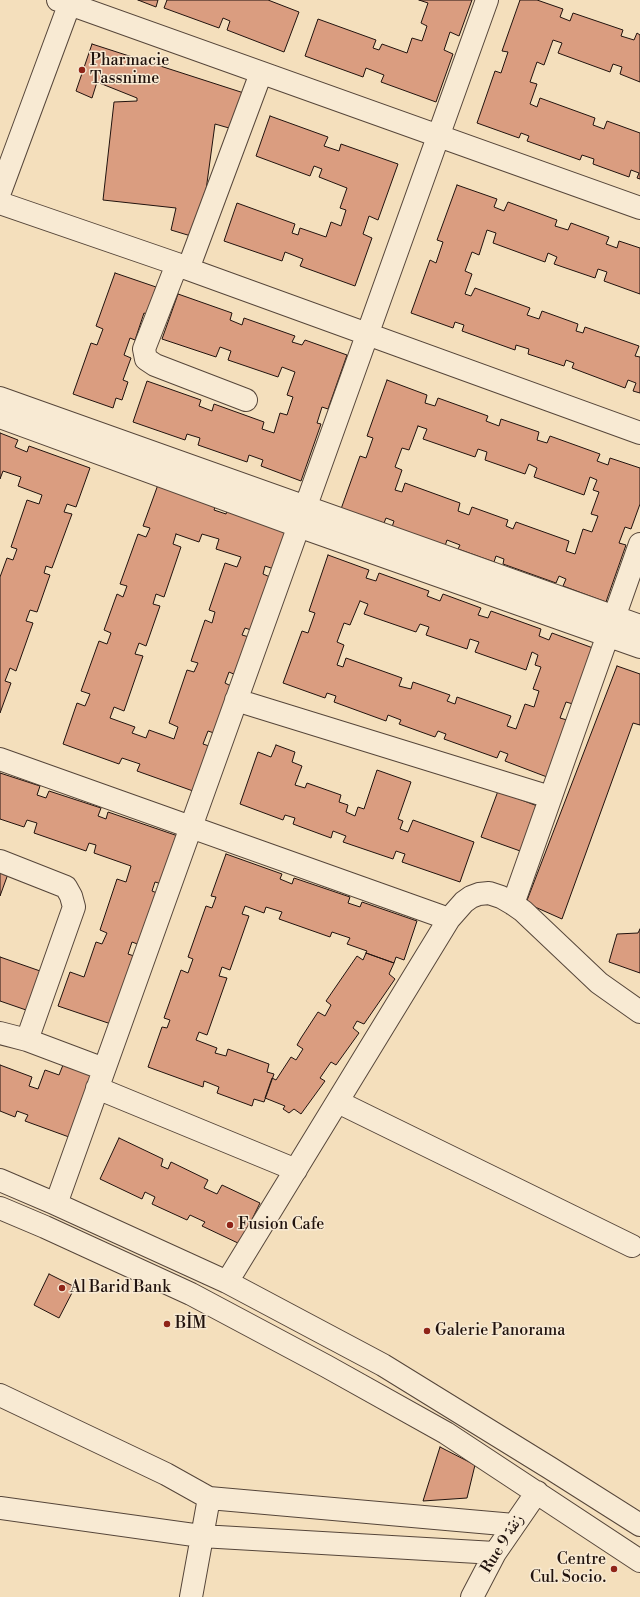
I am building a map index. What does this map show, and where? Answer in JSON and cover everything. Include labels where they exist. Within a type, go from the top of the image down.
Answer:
[{"type":"street","points":[[56,1204],[487,0]]},
{"type":"street","points":[[0,192],[66,1],[640,208]]},
{"type":"street","points":[[246,400],[155,365],[146,359],[144,349],[182,266],[261,72]]},
{"type":"street","points":[[0,203],[182,266],[640,433]]},
{"type":"street","points":[[0,398],[306,506],[611,626],[640,647]]},
{"type":"street","points":[[0,417],[298,526],[611,626],[640,626]]},
{"type":"street","points":[[513,904],[640,544]]},
{"type":"street","points":[[236,700],[550,797]]},
{"type":"street","points":[[0,759],[449,919]]},
{"type":"street","points":[[0,861],[66,887],[72,896],[74,907],[27,1040]]},
{"type":"street","points":[[227,1282],[449,919],[464,902],[479,894],[489,893],[501,897],[513,904],[523,911],[599,983],[640,1012]]},
{"type":"street","points":[[0,1032],[27,1040],[100,1078],[296,1170]]},
{"type":"street","points":[[338,1102],[632,1246]]},
{"type":"street","points":[[0,1180],[227,1282],[383,1365],[640,1525]]},
{"type":"street","points":[[0,1208],[45,1226],[191,1294],[326,1366],[446,1433],[640,1561]]},
{"type":"street","points":[[0,1396],[166,1474],[209,1498],[514,1525]]},
{"type":"street","name":"Rue 9 زنقة","points":[[472,1597],[495,1553],[537,1492]]},
{"type":"street","points":[[191,1597],[209,1498]]},
{"type":"street","points":[[0,1508],[201,1536],[495,1553]]},
{"type":"building","points":[[138,0],[158,0],[156,7]]},
{"type":"building","points":[[167,0],[268,0],[299,12],[284,52],[227,30],[230,21],[223,18],[219,28],[164,8]]},
{"type":"building","points":[[419,0],[472,0],[459,36],[450,32],[444,50],[453,54],[436,102],[381,82],[384,75],[366,68],[363,77],[305,56],[318,19],[376,40],[373,48],[379,50],[382,44],[407,53],[412,38],[422,41],[427,26],[421,23],[428,3]]},
{"type":"building","points":[[520,0],[537,0],[563,9],[560,17],[570,21],[573,13],[623,30],[621,36],[634,40],[637,33],[640,35],[640,82],[620,74],[622,67],[613,64],[610,72],[558,53],[562,43],[553,40],[544,65],[537,62],[530,82],[537,84],[530,104],[537,107],[540,98],[595,118],[593,125],[604,129],[607,121],[640,133],[640,179],[637,178],[639,173],[631,170],[629,177],[593,164],[594,159],[582,155],[580,160],[527,141],[529,136],[521,133],[519,138],[477,123],[495,71],[501,73],[508,52],[502,51]]},
{"type":"building","points":[[92,44],[247,94],[236,130],[215,124],[204,205],[191,236],[171,230],[176,208],[103,200],[114,102],[137,101],[137,98],[97,82],[92,98],[76,91]]},
{"type":"building","points":[[270,116],[328,137],[324,146],[339,151],[341,144],[398,164],[378,220],[369,216],[363,234],[372,238],[355,286],[300,266],[303,259],[285,252],[282,261],[224,241],[237,203],[295,224],[292,233],[298,235],[300,228],[326,237],[331,222],[341,226],[346,210],[340,208],[347,188],[319,177],[322,169],[314,166],[310,176],[256,156]]},
{"type":"building","points":[[457,185],[497,199],[494,207],[504,211],[508,202],[557,220],[555,226],[568,230],[571,223],[609,237],[606,244],[617,248],[619,241],[640,248],[640,294],[604,281],[607,272],[598,269],[595,278],[554,264],[557,257],[548,253],[545,262],[493,243],[496,233],[487,230],[479,255],[472,252],[465,271],[472,274],[465,294],[471,296],[475,288],[530,308],[527,315],[539,319],[542,311],[578,324],[576,331],[583,333],[585,327],[639,346],[635,356],[640,357],[640,393],[633,391],[636,383],[628,380],[625,388],[572,368],[574,363],[566,360],[564,366],[528,354],[529,349],[516,345],[515,350],[462,331],[464,325],[455,322],[453,328],[411,313],[430,260],[436,263],[443,242],[437,240]]},
{"type":"building","points":[[115,273],[156,287],[152,316],[144,313],[135,340],[130,338],[124,355],[131,358],[123,380],[128,382],[122,400],[116,398],[113,408],[73,394],[91,343],[97,345],[103,329],[96,326]]},
{"type":"building","points":[[178,294],[232,313],[230,320],[242,325],[244,318],[295,336],[292,342],[302,345],[305,340],[347,355],[328,409],[322,407],[317,423],[321,424],[301,481],[261,466],[263,460],[249,455],[247,462],[198,445],[200,438],[187,434],[185,440],[133,422],[147,381],[201,400],[199,406],[212,411],[214,404],[264,422],[262,429],[274,433],[280,413],[287,415],[293,397],[287,395],[295,372],[282,367],[278,377],[228,360],[231,351],[220,347],[216,357],[162,339]]},
{"type":"building","points":[[387,380],[427,395],[425,403],[435,406],[438,398],[488,416],[486,421],[499,426],[501,419],[539,432],[537,440],[547,443],[550,436],[600,454],[597,461],[608,465],[610,458],[640,468],[640,504],[631,529],[625,527],[619,543],[626,545],[606,602],[563,586],[566,579],[559,576],[556,583],[503,564],[504,559],[496,556],[494,562],[458,549],[460,545],[447,540],[445,546],[392,527],[394,521],[386,518],[384,523],[341,509],[360,456],[366,458],[373,438],[367,436]],"holes":[[[418,426],[427,429],[423,439],[475,457],[478,449],[487,452],[485,460],[525,474],[529,464],[537,468],[534,477],[584,495],[590,477],[597,480],[593,490],[599,492],[591,514],[598,516],[592,532],[583,529],[575,554],[566,551],[569,541],[516,522],[513,529],[506,526],[508,520],[472,507],[469,515],[458,511],[460,503],[405,483],[402,492],[395,490],[402,470],[395,467],[402,448],[409,450]]]},
{"type":"building","points":[[0,433],[18,440],[15,447],[27,452],[29,446],[90,468],[76,507],[67,504],[64,512],[72,514],[52,568],[46,566],[44,573],[50,575],[37,612],[30,610],[26,621],[33,623],[16,671],[10,668],[5,681],[11,683],[0,713],[0,577],[7,558],[13,560],[17,549],[11,547],[27,500],[39,504],[42,495],[18,486],[21,477],[3,471],[0,479]]},
{"type":"building","points":[[159,482],[217,502],[214,510],[226,514],[228,508],[288,531],[274,569],[265,566],[263,574],[270,577],[251,630],[245,628],[242,635],[249,637],[236,675],[229,672],[225,683],[231,686],[214,733],[208,731],[203,744],[209,746],[193,791],[137,771],[140,764],[122,758],[119,764],[63,744],[77,703],[85,706],[90,694],[81,691],[99,641],[107,644],[111,633],[104,630],[117,594],[123,597],[127,586],[120,584],[138,534],[146,537],[150,528],[143,526]],"holes":[[[176,534],[199,542],[202,534],[219,539],[216,549],[241,557],[237,567],[225,563],[209,610],[215,612],[212,623],[205,620],[191,661],[198,663],[194,672],[187,670],[169,723],[178,727],[174,739],[149,730],[146,738],[132,733],[135,727],[110,718],[114,707],[124,711],[143,656],[135,654],[139,643],[146,646],[160,606],[153,604],[156,594],[164,597],[181,547],[173,544]]]},
{"type":"building","points":[[328,555],[369,570],[366,578],[376,581],[379,573],[429,591],[427,596],[440,601],[443,594],[481,608],[478,615],[488,618],[491,611],[541,629],[539,636],[549,640],[552,633],[593,648],[573,704],[566,702],[560,718],[567,720],[547,777],[505,761],[508,754],[500,751],[497,758],[444,739],[446,734],[438,731],[435,737],[399,724],[401,720],[388,715],[386,721],[334,702],[336,696],[327,693],[325,698],[283,683],[302,631],[308,633],[315,613],[309,611]],"holes":[[[360,601],[368,604],[364,614],[416,632],[420,624],[429,627],[426,635],[467,649],[470,639],[479,642],[475,652],[526,670],[532,652],[538,655],[535,665],[541,667],[533,689],[539,691],[534,707],[525,704],[516,729],[507,726],[511,716],[457,697],[455,704],[447,701],[450,695],[413,682],[411,689],[399,686],[402,678],[346,658],[343,667],[337,665],[344,645],[337,642],[344,623],[350,625]]]},
{"type":"building","points":[[617,666],[640,674],[640,725],[633,723],[562,919],[526,903]]},
{"type":"building","points":[[276,745],[295,752],[292,762],[302,766],[295,785],[305,788],[307,783],[341,795],[339,802],[348,805],[346,812],[355,816],[358,807],[364,809],[377,770],[411,782],[398,819],[403,821],[400,829],[408,832],[413,820],[474,842],[460,882],[402,862],[405,854],[396,851],[393,859],[343,842],[346,836],[333,831],[331,838],[293,824],[295,818],[285,815],[283,820],[240,804],[258,752],[271,757]]},
{"type":"building","points":[[0,773],[40,786],[37,795],[46,798],[49,791],[101,808],[98,816],[106,819],[108,812],[178,836],[162,884],[155,882],[152,891],[157,893],[140,945],[132,942],[128,954],[134,956],[111,1024],[58,1006],[70,972],[84,977],[96,942],[102,944],[107,933],[100,930],[117,879],[126,882],[131,866],[94,853],[96,845],[89,843],[86,851],[34,833],[37,823],[27,820],[24,827],[0,819]]},
{"type":"building","points":[[498,791],[540,807],[523,852],[481,837]]},
{"type":"building","points":[[226,854],[282,874],[280,879],[292,884],[294,878],[350,897],[348,903],[360,907],[362,902],[417,921],[404,960],[396,957],[394,963],[366,953],[367,951],[347,944],[350,938],[332,932],[330,937],[279,919],[282,912],[266,907],[264,913],[245,906],[242,914],[249,916],[230,970],[222,967],[219,976],[227,978],[207,1035],[199,1032],[196,1040],[217,1048],[215,1053],[226,1056],[228,1049],[269,1064],[267,1072],[274,1074],[264,1102],[254,1099],[252,1106],[217,1093],[219,1087],[204,1081],[203,1087],[148,1067],[162,1027],[167,1028],[170,1020],[164,1018],[181,970],[188,973],[193,959],[188,957],[206,906],[212,908],[216,897],[211,896]]},
{"type":"building","points":[[0,872],[8,874],[0,896]]},
{"type":"building","points":[[640,929],[640,973],[609,962],[617,934],[638,933]]},
{"type":"building","points":[[366,953],[394,963],[389,974],[395,979],[364,1024],[357,1021],[353,1028],[359,1033],[336,1065],[331,1062],[320,1078],[325,1081],[301,1114],[294,1109],[289,1113],[283,1109],[285,1106],[265,1098],[272,1078],[276,1080],[291,1057],[296,1060],[303,1049],[297,1045],[318,1012],[325,1016],[331,1005],[326,1001],[357,956],[363,960]]},
{"type":"building","points":[[0,957],[43,972],[29,1011],[0,1001]]},
{"type":"building","points":[[0,1065],[32,1077],[29,1086],[38,1089],[45,1070],[59,1075],[63,1065],[92,1075],[69,1137],[25,1121],[28,1115],[17,1111],[15,1117],[0,1111]]},
{"type":"building","points":[[119,1138],[163,1159],[161,1166],[168,1169],[171,1162],[208,1180],[204,1188],[217,1194],[222,1185],[260,1203],[240,1244],[202,1226],[205,1222],[190,1215],[187,1220],[152,1204],[155,1197],[145,1192],[142,1199],[100,1179]]},
{"type":"building","points":[[49,1274],[75,1287],[59,1318],[34,1305]]},
{"type":"building","points":[[440,1447],[475,1465],[467,1498],[423,1501]]},
{"type":"place","name":"Pharmacie Tassnime","points":[[82,70]]},
{"type":"place","name":"Fusion Cafe","points":[[230,1225]]},
{"type":"place","name":"Al Barid Bank","points":[[62,1288]]},
{"type":"place","name":"BİM","points":[[167,1324]]},
{"type":"place","name":"Galerie Panorama","points":[[427,1331]]},
{"type":"place","name":"Centre Cul. Socio.","points":[[614,1569]]}]
